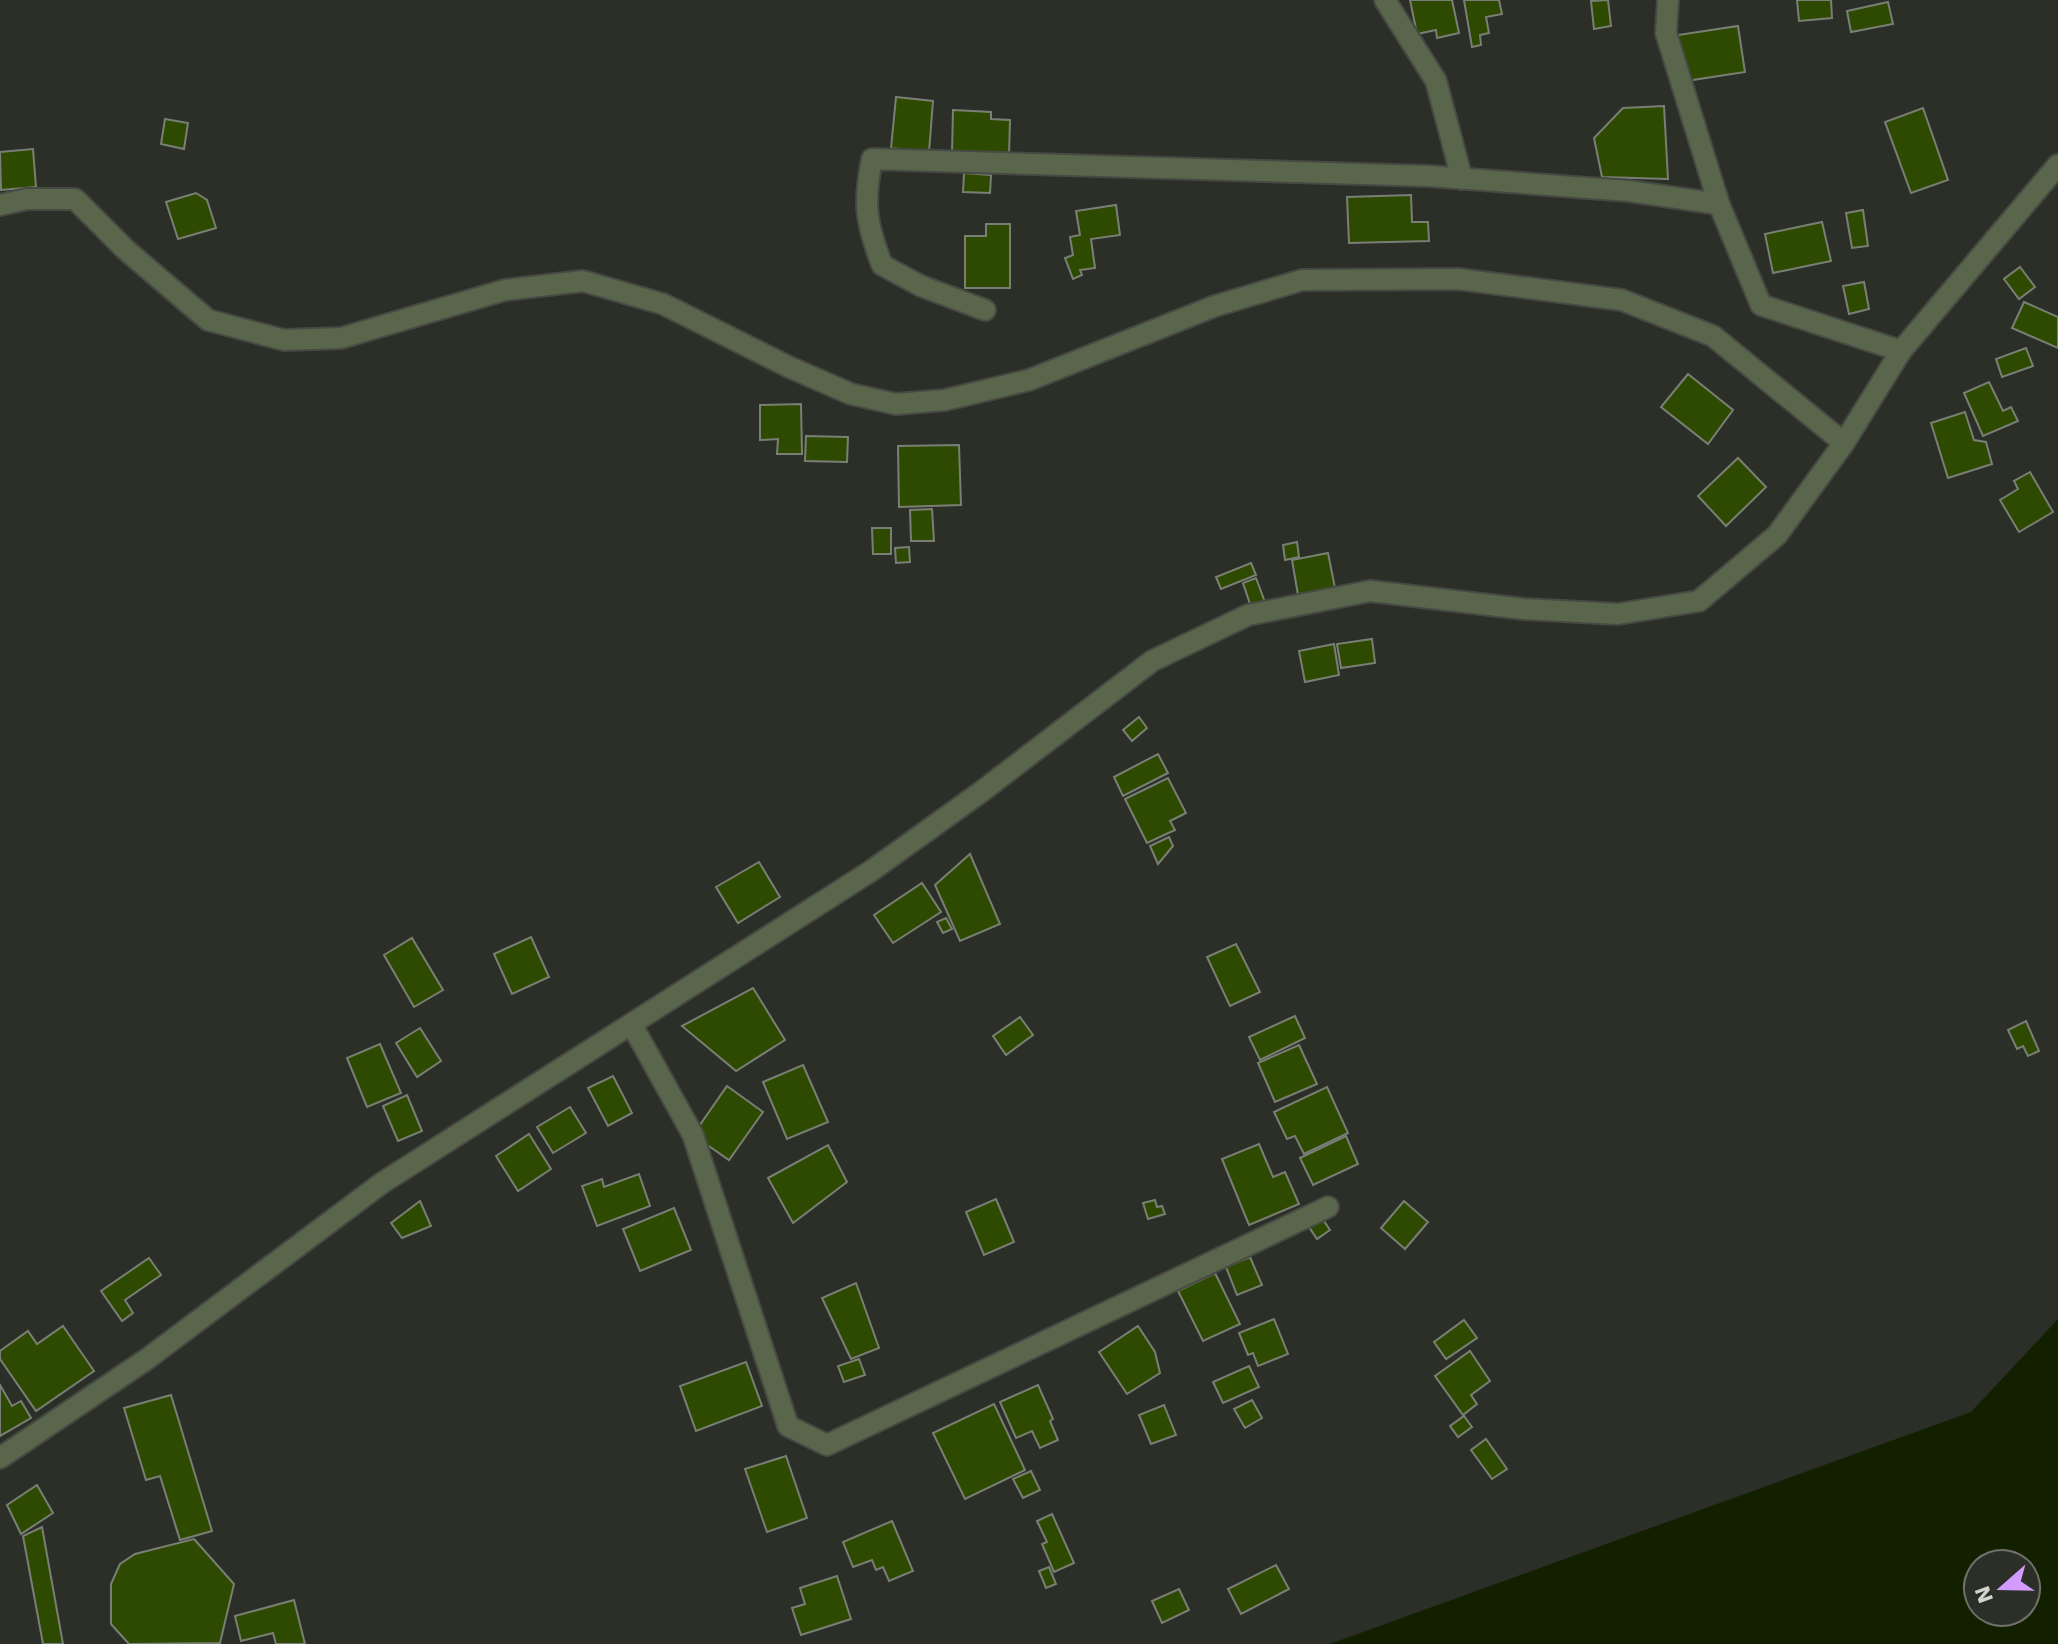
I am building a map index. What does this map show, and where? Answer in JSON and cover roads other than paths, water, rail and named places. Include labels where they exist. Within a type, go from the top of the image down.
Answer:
[{"type":"street","points":[[1385,0],[1436,81],[1462,179]]},
{"type":"street","points":[[1668,0],[1666,33],[1719,204],[1761,305],[1901,351]]},
{"type":"street","points":[[985,310],[921,286],[882,265],[869,230],[865,193],[872,159],[1232,168],[1462,179],[1629,191],[1719,204]]},
{"type":"street","points":[[0,1458],[147,1359],[382,1183],[883,862],[981,792],[1152,661],[1248,615],[1370,591],[1524,609],[1618,614],[1699,601],[1777,535],[1844,443],[1901,351],[2058,165]]},
{"type":"street","points":[[0,205],[27,199],[75,199],[126,250],[208,320],[284,340],[341,338],[505,290],[583,281],[663,304],[851,394],[896,404],[945,400],[1029,380],[1215,306],[1302,280],[1458,279],[1607,298],[1622,300],[1713,336],[1844,443]]},
{"type":"street","points":[[632,1025],[693,1135],[788,1426],[827,1445],[1328,1207]]}]
